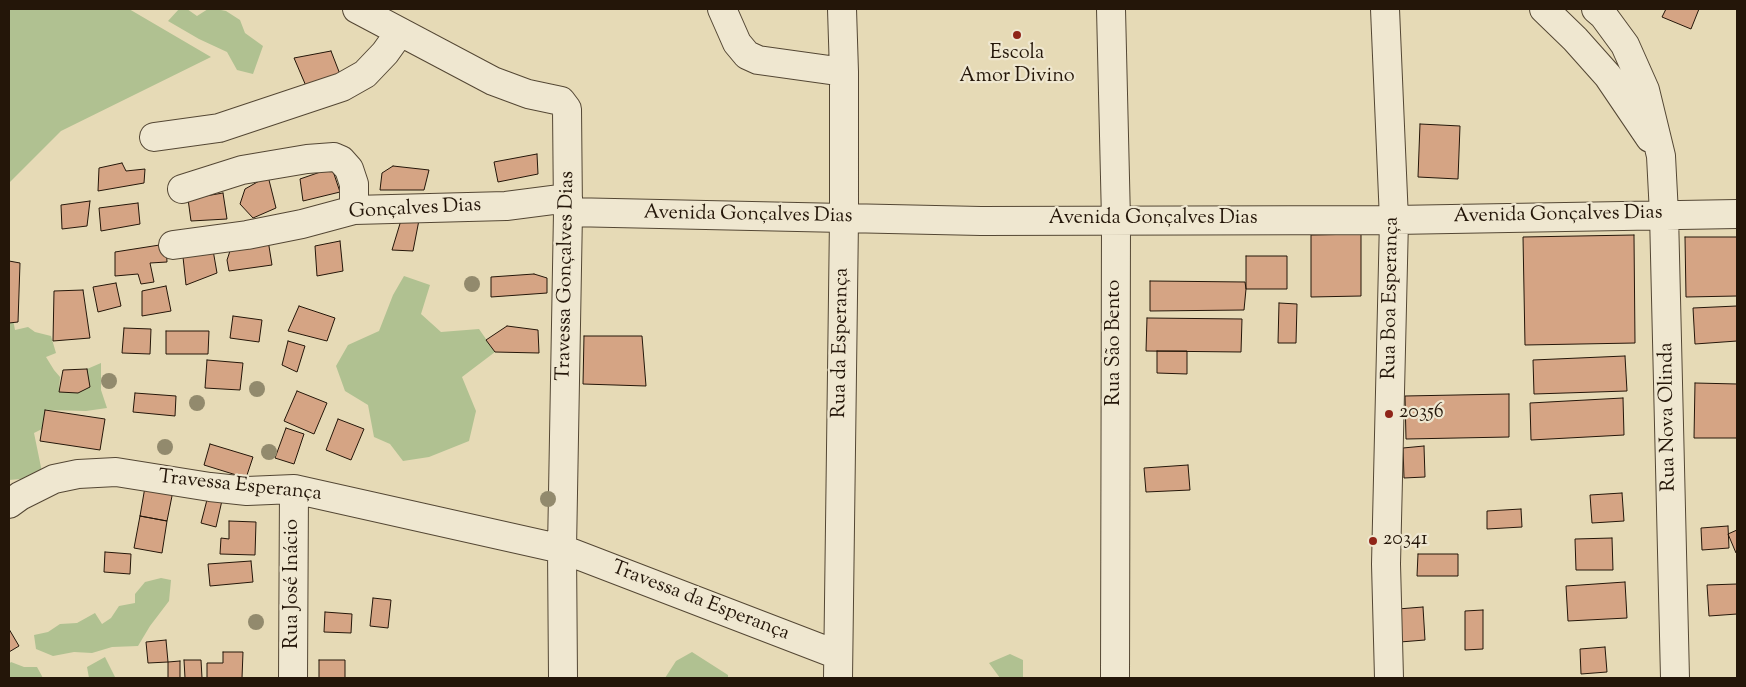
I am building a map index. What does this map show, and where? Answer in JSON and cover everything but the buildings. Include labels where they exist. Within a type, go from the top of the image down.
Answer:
[{"type":"street","name":"Travessa Gonçalves Dias","points":[[357,9],[493,81],[528,94],[561,101],[567,109],[568,205],[562,549],[563,678]]},
{"type":"street","points":[[722,9],[737,43],[747,55],[758,60],[844,72]]},
{"type":"street","name":"Rua da Esperança","points":[[838,667],[844,219],[842,9]]},
{"type":"street","name":"Rua São Bento","points":[[1111,9],[1116,220],[1115,678]]},
{"type":"street","name":"Rua Boa Esperança","points":[[1385,9],[1394,220],[1386,564],[1394,676]]},
{"type":"street","name":"Rua Nova Olinda","points":[[1544,9],[1575,39],[1608,76],[1636,115],[1661,156]]},
{"type":"street","name":"Rua Nova Olinda","points":[[1596,9],[1603,15],[1626,45],[1646,90],[1661,156],[1675,678]]},
{"type":"street","points":[[154,137],[219,128],[342,87],[365,74],[385,53],[400,32]]},
{"type":"street","points":[[182,189],[242,170],[308,158],[334,157],[341,160],[349,169],[354,184],[354,210]]},
{"type":"street","name":"Avenida Gonçalves Dias","points":[[568,205],[844,219],[981,221],[1394,220],[1737,214]]},
{"type":"street","name":"Gonçalves Dias","points":[[173,245],[247,235],[302,224],[354,210],[568,205]]},
{"type":"street","name":"Travessa Esperança","points":[[9,504],[20,496],[54,479],[78,474],[116,472],[247,491],[294,489],[562,549]]},
{"type":"street","name":"Rua José Inácio","points":[[293,678],[294,489]]},
{"type":"street","name":"Travessa da Esperança","points":[[562,549],[838,667]]},
{"type":"green space","points":[[9,9],[129,9],[211,57],[61,131],[9,183]]},
{"type":"green space","points":[[179,9],[187,9],[197,16],[208,9],[216,9],[226,11],[240,20],[245,33],[263,46],[253,74],[237,70],[227,52],[199,39],[168,21]]},
{"type":"green space","points":[[404,276],[430,285],[421,314],[441,332],[479,329],[495,352],[462,377],[476,411],[469,441],[429,457],[403,461],[390,444],[374,437],[368,405],[345,391],[336,366],[348,345],[379,331],[393,295]]},
{"type":"green space","points":[[9,298],[15,330],[28,327],[35,332],[51,336],[56,353],[46,357],[60,377],[59,392],[87,369],[101,363],[101,390],[107,408],[86,411],[45,410],[42,429],[34,433],[43,477],[9,480]]},
{"type":"green space","points":[[161,578],[171,580],[169,601],[138,646],[112,647],[92,653],[74,652],[53,656],[36,649],[34,635],[48,632],[60,624],[77,623],[95,613],[102,624],[111,618],[119,606],[135,603],[135,594],[145,582]]},
{"type":"green space","points":[[692,652],[728,675],[728,678],[665,678],[676,661]]},
{"type":"green space","points":[[1010,654],[1023,660],[1023,678],[1000,678],[989,663]]},
{"type":"green space","points":[[105,657],[115,677],[136,678],[89,678],[87,667]]},
{"type":"green space","points":[[11,662],[24,667],[37,667],[43,678],[9,678],[9,664]]},
{"type":"place","name":"Escola Amor Divino","points":[[1017,35]]},
{"type":"place","name":"20356","points":[[1389,414]]},
{"type":"place","name":"20341","points":[[1373,541]]}]
